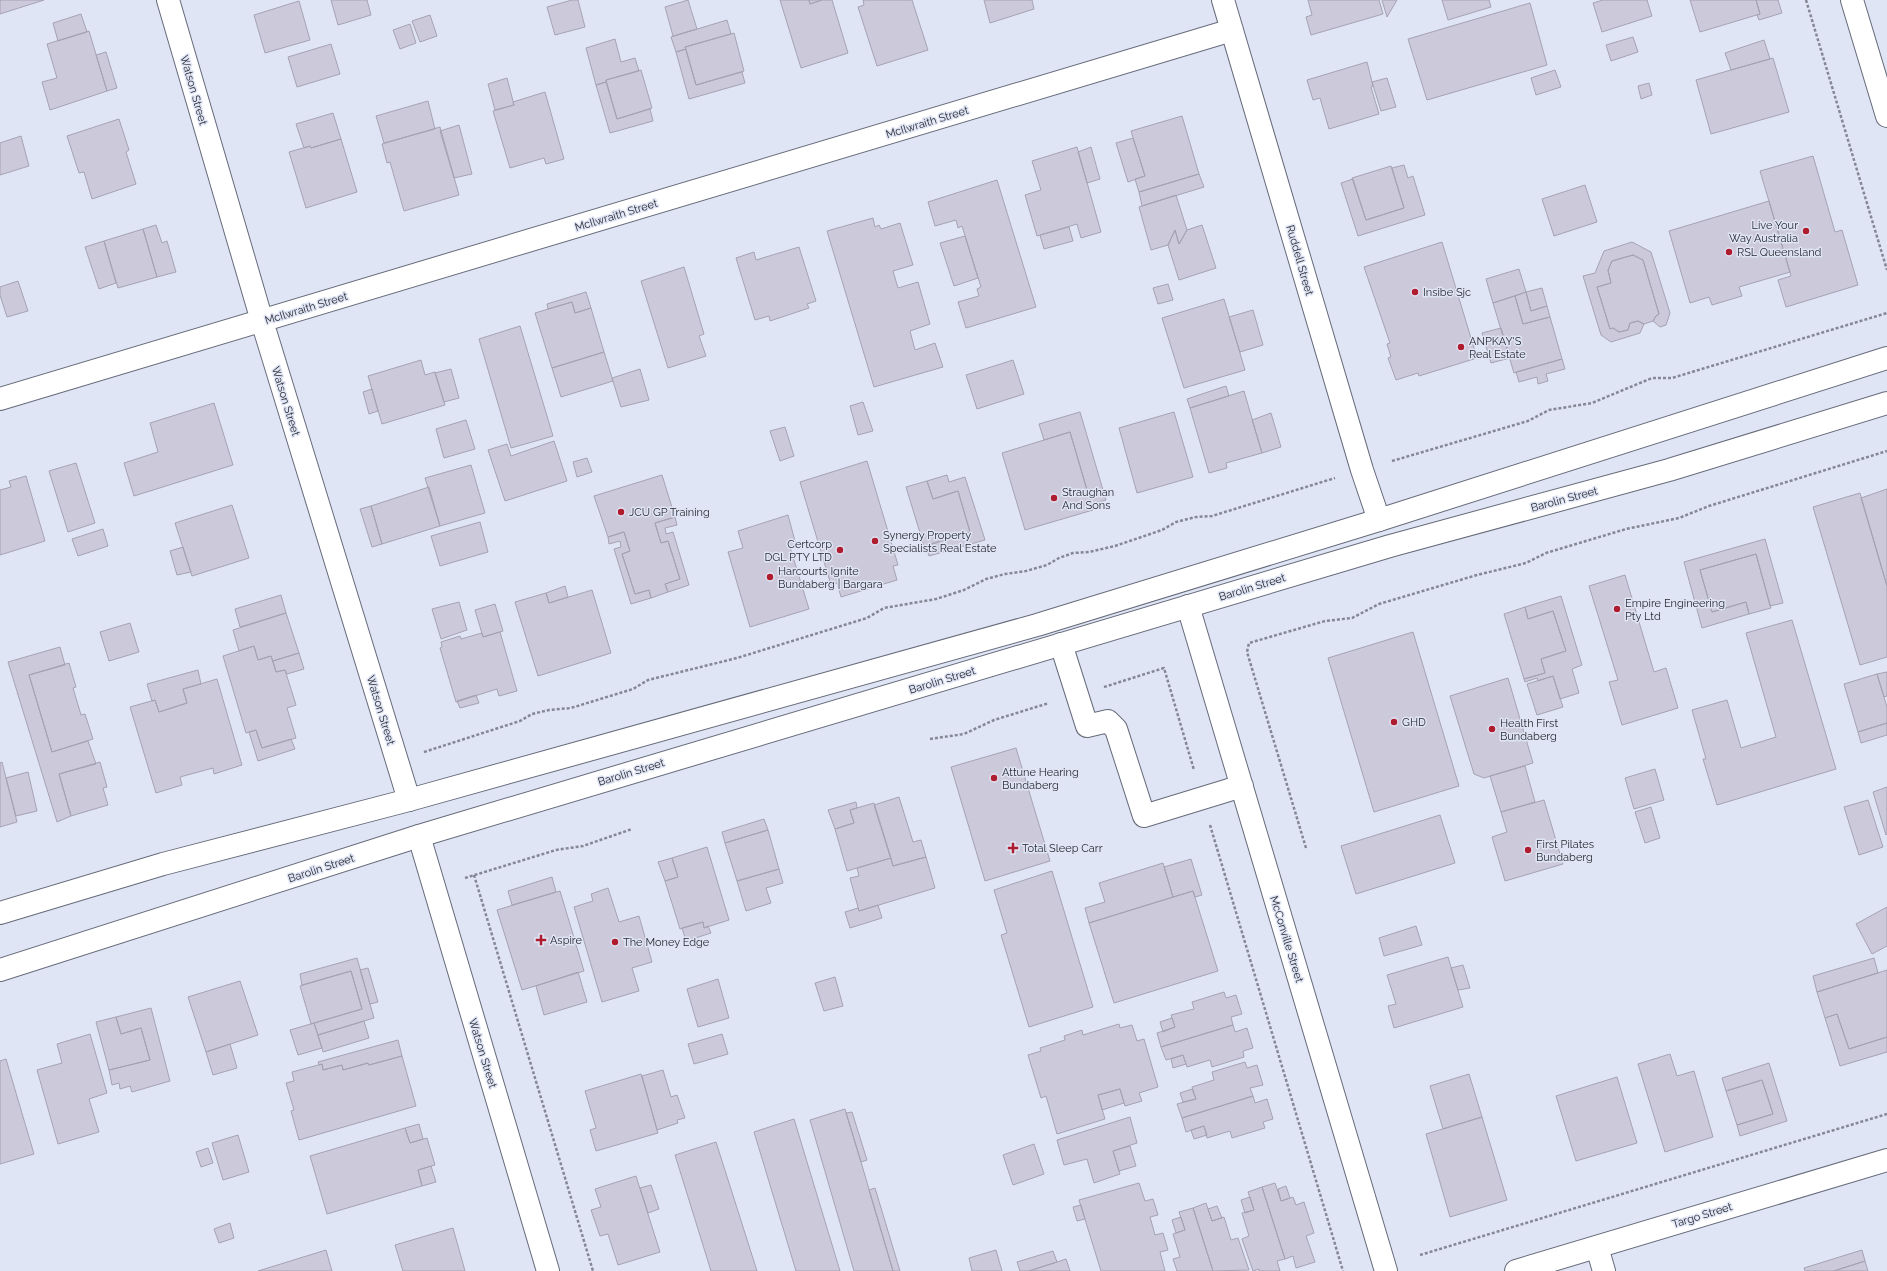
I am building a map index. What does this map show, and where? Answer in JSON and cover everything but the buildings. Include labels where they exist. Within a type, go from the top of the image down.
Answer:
[{"type":"street","name":"Watson Street","points":[[168,0],[262,321],[409,800]]},
{"type":"street","name":"Ruddell Street","points":[[1223,0],[1362,470],[1380,520]]},
{"type":"street","points":[[1852,0],[1887,116]]},
{"type":"street","name":"McIlwraith Street","points":[[0,399],[1232,30]]},
{"type":"street","points":[[0,913],[163,864],[409,800],[1037,625],[1380,520],[1887,358]]},
{"type":"street","name":"Barolin Street","points":[[0,970],[419,836],[1390,546],[1669,470],[1887,403]]},
{"type":"street","name":"McConville Street","points":[[1188,606],[1386,1271]]},
{"type":"street","points":[[1061,644],[1086,726],[1108,721],[1116,729],[1144,816],[1242,786]]},
{"type":"street","name":"Watson Street","points":[[419,836],[548,1271]]},
{"type":"street","name":"Targo Street","points":[[1516,1271],[1887,1160]]},
{"type":"street","points":[[1597,1247],[1604,1271]]},
{"type":"path","points":[[1806,0],[1887,270]]},
{"type":"path","points":[[1392,461],[1528,421],[1550,410],[1592,403],[1652,378],[1672,378],[1887,313]]},
{"type":"path","points":[[1306,848],[1247,652],[1249,643],[1325,621],[1352,618],[1379,604],[1477,575],[1526,563],[1546,553],[1626,529],[1678,518],[1709,506],[1887,451]]},
{"type":"path","points":[[423,752],[520,721],[532,714],[549,710],[571,708],[633,688],[648,680],[737,658],[867,618],[884,608],[936,599],[964,590],[986,579],[1047,565],[1059,558],[1073,553],[1089,552],[1115,546],[1162,530],[1176,522],[1196,517],[1212,516],[1336,478]]},
{"type":"path","points":[[930,739],[964,734],[994,720],[1164,668],[1343,1271]]},
{"type":"path","points":[[465,878],[556,850],[583,846],[632,829]]},
{"type":"path","points":[[474,875],[593,1271]]},
{"type":"path","points":[[1420,1255],[1887,1114]]},
{"type":"place","name":"Live Your Way Australia","points":[[1806,231]]},
{"type":"place","name":"RSL Queensland","points":[[1729,252]]},
{"type":"place","name":"Insibe Sjc","points":[[1415,292]]},
{"type":"place","name":"ANPKAY'S Real Estate","points":[[1461,347]]},
{"type":"place","name":"Straughan And Sons","points":[[1054,498]]},
{"type":"place","name":"JCU GP Training","points":[[621,512]]},
{"type":"place","name":"Synergy Property Specialists Real Estate","points":[[875,541]]},
{"type":"place","name":"Certcorp DGL PTY LTD","points":[[840,550]]},
{"type":"place","name":"Harcourts Ignite Bundaberg | Bargara","points":[[770,577]]},
{"type":"place","name":"Empire Engineering Pty Ltd","points":[[1617,609]]},
{"type":"place","name":"GHD","points":[[1394,722]]},
{"type":"place","name":"Health First Bundaberg","points":[[1492,729]]},
{"type":"place","name":"Attune Hearing Bundaberg","points":[[994,778]]},
{"type":"place","name":"Total Sleep Carr","points":[[1013,848]]},
{"type":"place","name":"First Pilates Bundaberg","points":[[1528,850]]},
{"type":"place","name":"Aspire","points":[[541,940]]},
{"type":"place","name":"The Money Edge","points":[[615,942]]}]
